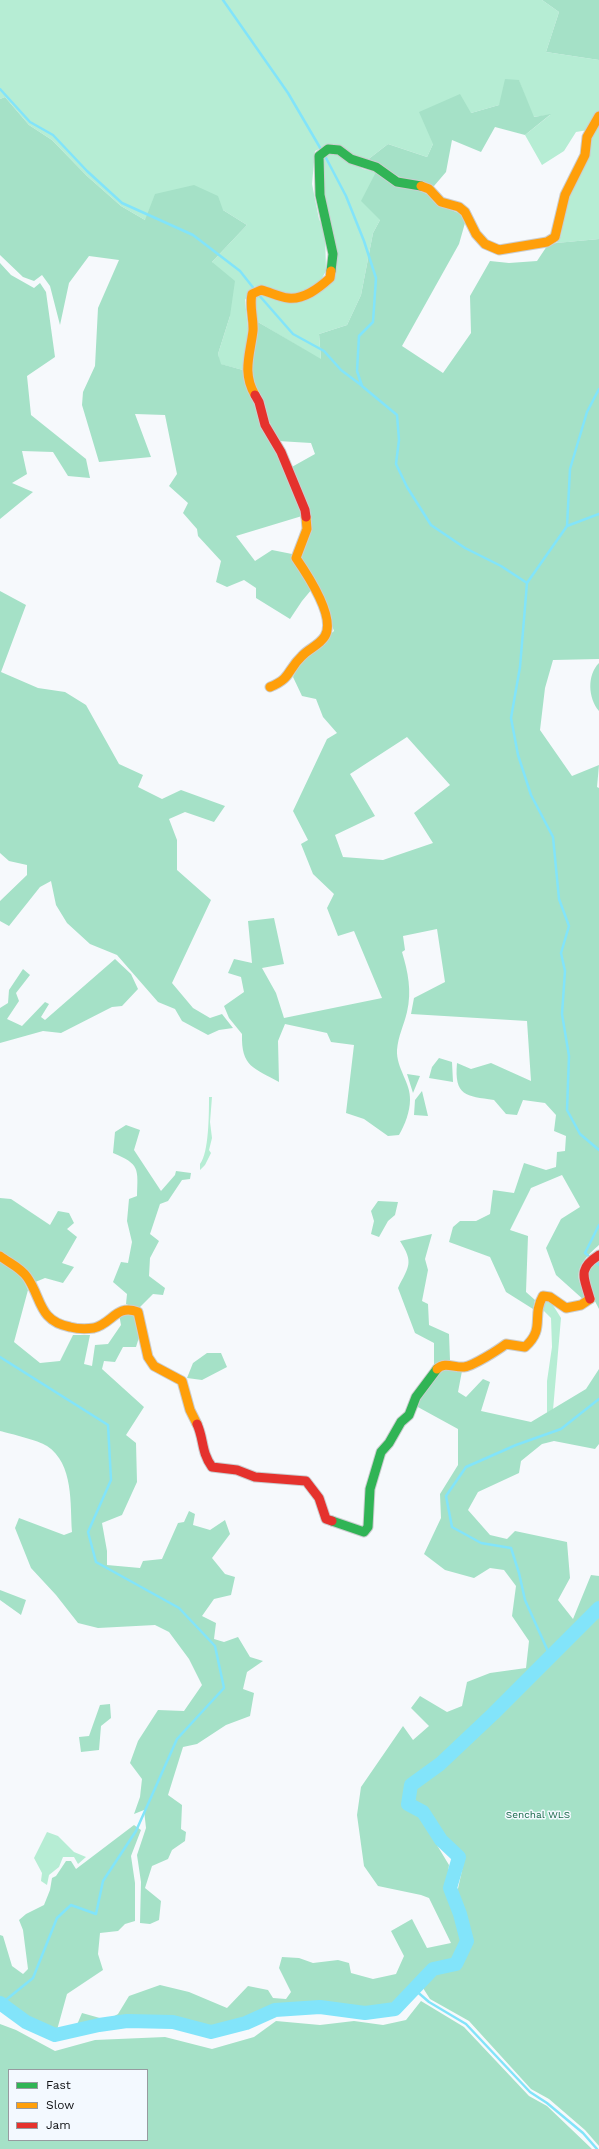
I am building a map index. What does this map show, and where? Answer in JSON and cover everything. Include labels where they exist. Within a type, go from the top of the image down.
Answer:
[{"type":"street","points":[[270,687],[286,681],[300,657],[325,636],[328,627],[321,600],[296,558],[307,529],[305,510],[281,452],[265,425],[259,402],[248,383],[248,358],[253,330],[250,302],[252,294],[260,290],[288,298],[300,298],[322,286],[330,278],[333,254],[320,195],[319,156],[328,149],[339,150],[351,159],[376,167],[397,182],[422,186],[429,189],[441,202],[459,208],[465,212],[476,234],[485,244],[499,250],[547,242],[555,237],[564,195],[585,155],[588,133],[599,116]]},
{"type":"street","points":[[0,1256],[23,1273],[31,1284],[41,1308],[55,1323],[74,1327],[98,1327],[120,1310],[128,1308],[138,1312],[148,1357],[154,1366],[182,1381],[190,1410],[202,1434],[201,1443],[206,1459],[212,1467],[237,1470],[255,1477],[306,1480],[315,1489],[323,1504],[326,1519],[333,1523],[364,1532],[368,1527],[370,1489],[381,1452],[389,1443],[402,1422],[409,1415],[416,1397],[438,1367],[450,1364],[464,1367],[493,1353],[506,1344],[525,1347],[534,1338],[538,1328],[537,1304],[543,1296],[550,1297],[566,1308],[581,1305],[590,1300],[583,1282],[584,1267],[588,1261],[599,1254]]},
{"type":"green space","points":[[0,0],[542,0],[559,12],[546,52],[599,60],[599,112],[588,130],[576,132],[564,151],[542,165],[525,135],[550,115],[533,117],[519,81],[499,105],[471,113],[433,144],[427,157],[388,144],[366,161],[328,145],[315,151],[312,184],[319,219],[325,232],[326,271],[321,280],[300,293],[289,294],[264,286],[253,287],[245,300],[248,329],[243,370],[220,364],[218,354],[230,316],[212,262],[247,225],[223,210],[145,220],[121,206],[87,176],[52,140],[29,125],[5,97],[0,99]]},
{"type":"green space","points":[[542,0],[599,0],[599,60],[546,52],[559,12]]},
{"type":"green space","points":[[505,79],[519,80],[534,117],[551,114],[525,135],[495,127],[481,152],[452,140],[446,172],[434,186],[408,181],[366,161],[388,144],[427,157],[433,144],[419,112],[460,94],[471,113],[499,105]]},
{"type":"green space","points":[[5,97],[29,125],[52,140],[87,176],[121,206],[145,220],[155,194],[194,185],[218,196],[223,210],[247,225],[212,262],[235,281],[230,316],[218,354],[221,364],[243,370],[279,453],[302,516],[236,536],[255,561],[272,550],[292,554],[312,589],[290,619],[256,598],[256,588],[244,580],[227,587],[216,582],[221,561],[198,536],[197,529],[183,513],[188,503],[169,486],[177,474],[165,415],[135,414],[151,457],[99,462],[82,405],[83,392],[95,366],[98,308],[119,260],[89,256],[69,283],[60,325],[50,286],[42,275],[34,281],[23,277],[0,255],[0,99]]},
{"type":"green space","points":[[599,123],[599,239],[557,243],[561,235],[563,213],[590,139]]},
{"type":"green space","points":[[330,152],[340,155],[363,169],[376,172],[380,220],[373,233],[361,295],[347,325],[319,334],[321,360],[258,322],[255,311],[255,295],[264,291],[288,302],[332,281],[322,191],[321,157]]},
{"type":"green space","points":[[376,172],[427,194],[437,204],[461,214],[465,223],[459,244],[402,346],[443,373],[471,333],[470,296],[490,261],[509,263],[537,261],[547,246],[556,243],[599,239],[599,659],[553,660],[545,688],[540,730],[572,776],[599,765],[597,787],[599,788],[599,1245],[584,1261],[579,1272],[580,1283],[585,1301],[556,1275],[546,1248],[561,1219],[580,1207],[562,1175],[531,1188],[510,1230],[528,1236],[526,1292],[535,1300],[533,1309],[506,1292],[490,1257],[449,1242],[453,1227],[460,1221],[476,1221],[490,1214],[493,1190],[514,1193],[524,1163],[546,1170],[556,1167],[557,1152],[565,1151],[566,1136],[554,1131],[556,1115],[545,1103],[523,1100],[517,1115],[506,1114],[494,1100],[469,1095],[460,1088],[457,1074],[457,1063],[471,1069],[491,1063],[531,1081],[527,1021],[411,1014],[414,998],[445,982],[437,929],[403,936],[405,950],[402,952],[408,974],[409,997],[407,1012],[397,1050],[397,1057],[410,1094],[410,1100],[407,1118],[399,1135],[388,1136],[364,1119],[346,1113],[354,1045],[331,1042],[327,1033],[285,1024],[278,1041],[279,1082],[256,1069],[247,1060],[242,1045],[242,1034],[229,1018],[224,1006],[244,992],[241,977],[228,973],[234,959],[252,963],[248,921],[274,918],[284,964],[262,968],[276,993],[284,1018],[382,998],[354,931],[338,936],[327,908],[334,894],[313,874],[301,844],[308,840],[293,811],[327,739],[337,733],[323,717],[316,699],[302,696],[293,677],[302,658],[334,631],[318,587],[300,560],[306,537],[290,468],[315,454],[311,443],[278,441],[251,381],[253,341],[258,322],[321,359],[319,334],[347,325],[361,295],[373,233],[380,220],[361,201]],"holes":[[[407,737],[450,785],[414,813],[433,843],[383,860],[343,857],[335,835],[375,816],[350,774]]]},
{"type":"green space","points":[[0,263],[11,275],[34,288],[40,283],[46,292],[55,357],[27,376],[31,415],[86,459],[90,478],[68,476],[53,452],[22,451],[27,474],[12,483],[33,492],[0,519]]},
{"type":"green space","points":[[0,591],[26,605],[1,672],[38,688],[65,692],[86,705],[119,764],[143,775],[138,787],[162,799],[181,790],[225,806],[214,822],[185,812],[169,819],[177,840],[177,870],[211,900],[172,983],[193,1008],[210,1018],[222,1014],[233,1028],[219,1030],[208,1035],[182,1021],[175,1009],[158,1002],[117,955],[90,944],[67,923],[56,905],[51,881],[40,887],[9,926],[0,921],[0,901],[27,875],[27,865],[9,861],[0,853]]},
{"type":"green space","points":[[599,663],[599,711],[595,706],[590,687],[592,674]]},
{"type":"green space","points":[[115,959],[131,974],[138,989],[122,1006],[112,1007],[61,1033],[43,1031],[0,1043],[0,1008],[8,1003],[9,990],[23,969],[30,975],[16,993],[19,1001],[7,1019],[22,1026],[45,1002],[49,1004],[41,1017],[45,1020]]},
{"type":"green space","points":[[439,1058],[452,1062],[453,1082],[429,1078],[432,1067]]},
{"type":"green space","points":[[407,1074],[420,1076],[413,1093]]},
{"type":"green space","points":[[422,1091],[428,1116],[414,1115],[415,1100]]},
{"type":"green space","points":[[209,1097],[212,1097],[210,1122],[212,1138],[209,1150],[211,1153],[205,1165],[200,1170],[200,1164],[203,1159],[207,1142]]},
{"type":"green space","points":[[126,1125],[140,1130],[134,1150],[161,1191],[175,1175],[176,1171],[191,1173],[190,1179],[182,1180],[168,1201],[160,1204],[150,1234],[159,1241],[150,1258],[149,1276],[165,1288],[163,1295],[153,1294],[138,1309],[126,1304],[127,1294],[113,1282],[121,1262],[128,1263],[132,1242],[127,1221],[129,1199],[137,1196],[136,1168],[133,1164],[113,1153],[115,1132]]},
{"type":"green space","points":[[0,1198],[11,1199],[50,1225],[58,1211],[69,1213],[74,1223],[67,1229],[77,1237],[62,1263],[74,1267],[63,1283],[45,1278],[33,1283],[0,1254]]},
{"type":"green space","points":[[378,1201],[398,1202],[395,1215],[388,1221],[379,1237],[371,1234],[374,1221],[371,1211]]},
{"type":"green space","points":[[432,1234],[425,1259],[428,1270],[422,1301],[428,1304],[429,1325],[449,1334],[450,1360],[434,1365],[434,1343],[415,1333],[398,1288],[408,1264],[407,1255],[400,1241]]},
{"type":"green space","points":[[599,1258],[599,1309],[585,1282],[587,1267]]},
{"type":"green space","points":[[0,1261],[21,1275],[28,1290],[14,1342],[40,1363],[60,1361],[73,1335],[90,1335],[84,1364],[92,1366],[95,1345],[108,1344],[121,1325],[119,1314],[128,1310],[137,1315],[141,1331],[136,1347],[123,1347],[115,1362],[104,1361],[102,1369],[144,1407],[126,1435],[136,1443],[137,1482],[122,1515],[102,1523],[107,1551],[107,1565],[140,1568],[143,1561],[162,1559],[178,1523],[184,1522],[189,1511],[195,1514],[193,1525],[210,1530],[225,1520],[230,1534],[212,1558],[225,1574],[235,1577],[231,1595],[214,1599],[202,1616],[216,1623],[214,1639],[224,1642],[238,1637],[250,1657],[263,1661],[247,1672],[243,1689],[254,1693],[250,1716],[226,1725],[197,1744],[183,1747],[168,1795],[182,1805],[181,1829],[186,1832],[185,1841],[172,1850],[168,1859],[152,1866],[145,1888],[161,1901],[159,1920],[150,1924],[140,1923],[141,1882],[137,1855],[146,1828],[144,1810],[134,1814],[140,1797],[142,1779],[130,1763],[138,1741],[158,1710],[184,1711],[202,1685],[189,1659],[169,1632],[155,1625],[98,1628],[78,1623],[56,1595],[31,1568],[15,1528],[19,1518],[64,1535],[72,1532],[69,1485],[62,1463],[56,1454],[47,1446],[24,1437],[0,1431]]},
{"type":"green space","points":[[543,1299],[551,1302],[561,1318],[553,1410],[547,1413],[547,1381],[552,1347],[551,1318],[539,1306]]},
{"type":"green space","points":[[207,1353],[221,1353],[227,1367],[202,1380],[187,1378],[193,1363]]},
{"type":"green space","points":[[452,1367],[462,1371],[458,1392],[466,1397],[483,1379],[490,1382],[481,1411],[531,1422],[586,1389],[599,1369],[599,1444],[595,1449],[554,1441],[542,1444],[521,1461],[519,1473],[478,1492],[468,1510],[490,1535],[507,1539],[515,1531],[567,1542],[570,1578],[558,1600],[573,1619],[591,1575],[599,1576],[599,1605],[439,1763],[409,1784],[405,1806],[420,1817],[449,1865],[446,1889],[458,1916],[465,1941],[455,1962],[432,1967],[395,2007],[364,2011],[320,2005],[273,2007],[245,2021],[212,2029],[174,2020],[127,2018],[76,2027],[82,2013],[107,2020],[118,2014],[129,1996],[160,1985],[189,1992],[227,2008],[248,1986],[268,1990],[273,1998],[286,1999],[291,1992],[279,1968],[282,1957],[299,1958],[313,1963],[338,1960],[349,1963],[351,1973],[373,1979],[396,1974],[404,1956],[391,1931],[412,1919],[427,1948],[451,1943],[429,1898],[378,1886],[364,1866],[357,1815],[361,1787],[403,1726],[413,1740],[429,1726],[411,1708],[420,1696],[447,1712],[462,1706],[467,1682],[490,1673],[526,1668],[529,1641],[512,1616],[516,1586],[504,1570],[490,1568],[474,1578],[445,1570],[424,1554],[441,1518],[440,1494],[458,1465],[458,1429],[416,1406],[419,1398],[440,1370]]},
{"type":"green space","points":[[0,1590],[26,1600],[21,1615],[0,1600]]},
{"type":"green space","name":"Senchal WLS","points":[[599,1614],[599,2146],[585,2130],[549,2099],[531,2089],[469,2021],[430,1999],[423,1988],[435,1973],[458,1967],[471,1941],[457,1893],[465,1857],[443,1836],[427,1810],[415,1801],[416,1787],[488,1726]]},
{"type":"green space","points":[[110,1704],[111,1718],[101,1726],[99,1750],[81,1752],[79,1737],[89,1736],[100,1705]]},
{"type":"green space","points":[[134,1825],[141,1830],[131,1856],[135,1883],[135,1921],[125,1924],[118,1931],[100,1933],[98,1954],[103,1970],[67,1994],[57,2030],[28,2019],[0,1999],[0,1935],[3,1936],[12,1966],[23,1974],[28,1969],[23,1930],[19,1920],[26,1914],[44,1905],[50,1890],[52,1878],[56,1876],[66,1861],[71,1861],[76,1869]]},
{"type":"green space","points":[[47,1832],[58,1836],[74,1852],[86,1857],[78,1864],[74,1857],[63,1857],[59,1867],[49,1875],[47,1885],[41,1881],[42,1873],[34,1858]]},
{"type":"green space","points":[[421,2001],[464,2027],[529,2096],[547,2106],[592,2149],[0,2149],[0,2024],[16,2030],[55,2051],[95,2040],[165,2037],[212,2049],[254,2037],[276,2021],[320,2025],[354,2021],[383,2025],[406,2020]]},
{"type":"waterway","points":[[223,0],[288,93],[322,151]]},
{"type":"waterway","points":[[0,89],[30,122],[53,135],[87,171],[122,203],[193,235],[240,271],[255,290]]},
{"type":"waterway","points":[[325,156],[346,196],[364,241],[376,278],[373,322],[359,336],[357,371],[362,386],[397,415],[399,440],[396,464],[407,487],[431,525],[465,548],[501,566],[527,583]]},
{"type":"waterway","points":[[258,294],[293,334],[324,351],[341,370],[361,385]]},
{"type":"waterway","points":[[599,389],[587,412],[570,469],[567,526],[527,583],[520,667],[511,718],[518,755],[531,795],[553,837],[559,899],[569,926],[561,953],[565,971],[562,1014],[569,1056],[567,1110],[580,1134],[599,1150]]},
{"type":"waterway","points":[[567,526],[599,514]]},
{"type":"waterway","points":[[590,1257],[585,1253],[599,1225]]},
{"type":"waterway","points":[[594,1261],[599,1265]]},
{"type":"waterway","points":[[0,1357],[108,1425],[111,1480],[88,1532],[96,1562],[179,1608],[215,1646],[224,1688],[177,1739],[136,1831],[103,1881],[96,1914],[71,1905],[57,1918],[33,1978],[2,2003]]},
{"type":"waterway","points":[[551,1658],[525,1600],[519,1573],[511,1548],[481,1543],[452,1527],[446,1496],[466,1467],[516,1445],[561,1429],[599,1399]]},
{"type":"waterway","points":[[0,2003],[26,2022],[55,2035],[99,2025],[127,2021],[173,2022],[211,2032],[246,2023],[275,2010],[320,2007],[365,2013],[395,2009],[433,1969],[456,1964],[467,1941],[460,1914],[450,1888],[459,1857],[441,1840],[423,1812],[408,1804],[411,1785],[440,1764],[493,1714],[599,1608]]},
{"type":"waterway","points":[[414,1989],[429,2002],[466,2024],[530,2092],[547,2103],[583,2133],[597,2149]]},
{"type":"traffic: fast","points":[[331,271],[333,254],[320,195],[319,156],[328,149],[339,150],[351,159],[376,167],[397,182],[421,186]]},
{"type":"traffic: fast","points":[[332,1521],[364,1532],[368,1527],[370,1489],[381,1452],[389,1443],[401,1422],[409,1415],[416,1397],[437,1369]]},
{"type":"traffic: slow","points":[[421,186],[429,189],[441,202],[459,207],[465,212],[476,234],[485,244],[499,250],[547,242],[555,237],[565,195],[585,155],[587,137],[599,116]]},
{"type":"traffic: slow","points":[[255,395],[251,387],[248,371],[253,331],[251,304],[252,294],[261,290],[288,298],[300,297],[326,282],[330,278],[331,271]]},
{"type":"traffic: slow","points":[[270,687],[286,677],[297,661],[323,639],[327,628],[327,618],[324,607],[307,574],[296,558],[307,529],[306,517]]},
{"type":"traffic: slow","points":[[0,1256],[18,1268],[27,1277],[46,1314],[52,1320],[60,1324],[76,1328],[94,1328],[100,1326],[119,1312],[125,1310],[138,1312],[148,1357],[154,1366],[182,1381],[190,1410],[197,1424]]},
{"type":"traffic: slow","points":[[437,1369],[443,1365],[460,1367],[468,1366],[506,1344],[525,1347],[535,1334],[537,1328],[538,1310],[543,1296],[550,1297],[566,1308],[581,1305],[590,1299]]},
{"type":"traffic: jam","points":[[255,395],[259,402],[265,425],[281,452],[305,510],[306,517]]},
{"type":"traffic: jam","points":[[590,1299],[584,1279],[585,1269],[587,1265],[599,1255]]},
{"type":"traffic: jam","points":[[197,1424],[204,1451],[212,1467],[237,1470],[255,1477],[306,1481],[319,1498],[326,1519],[332,1521]]}]
